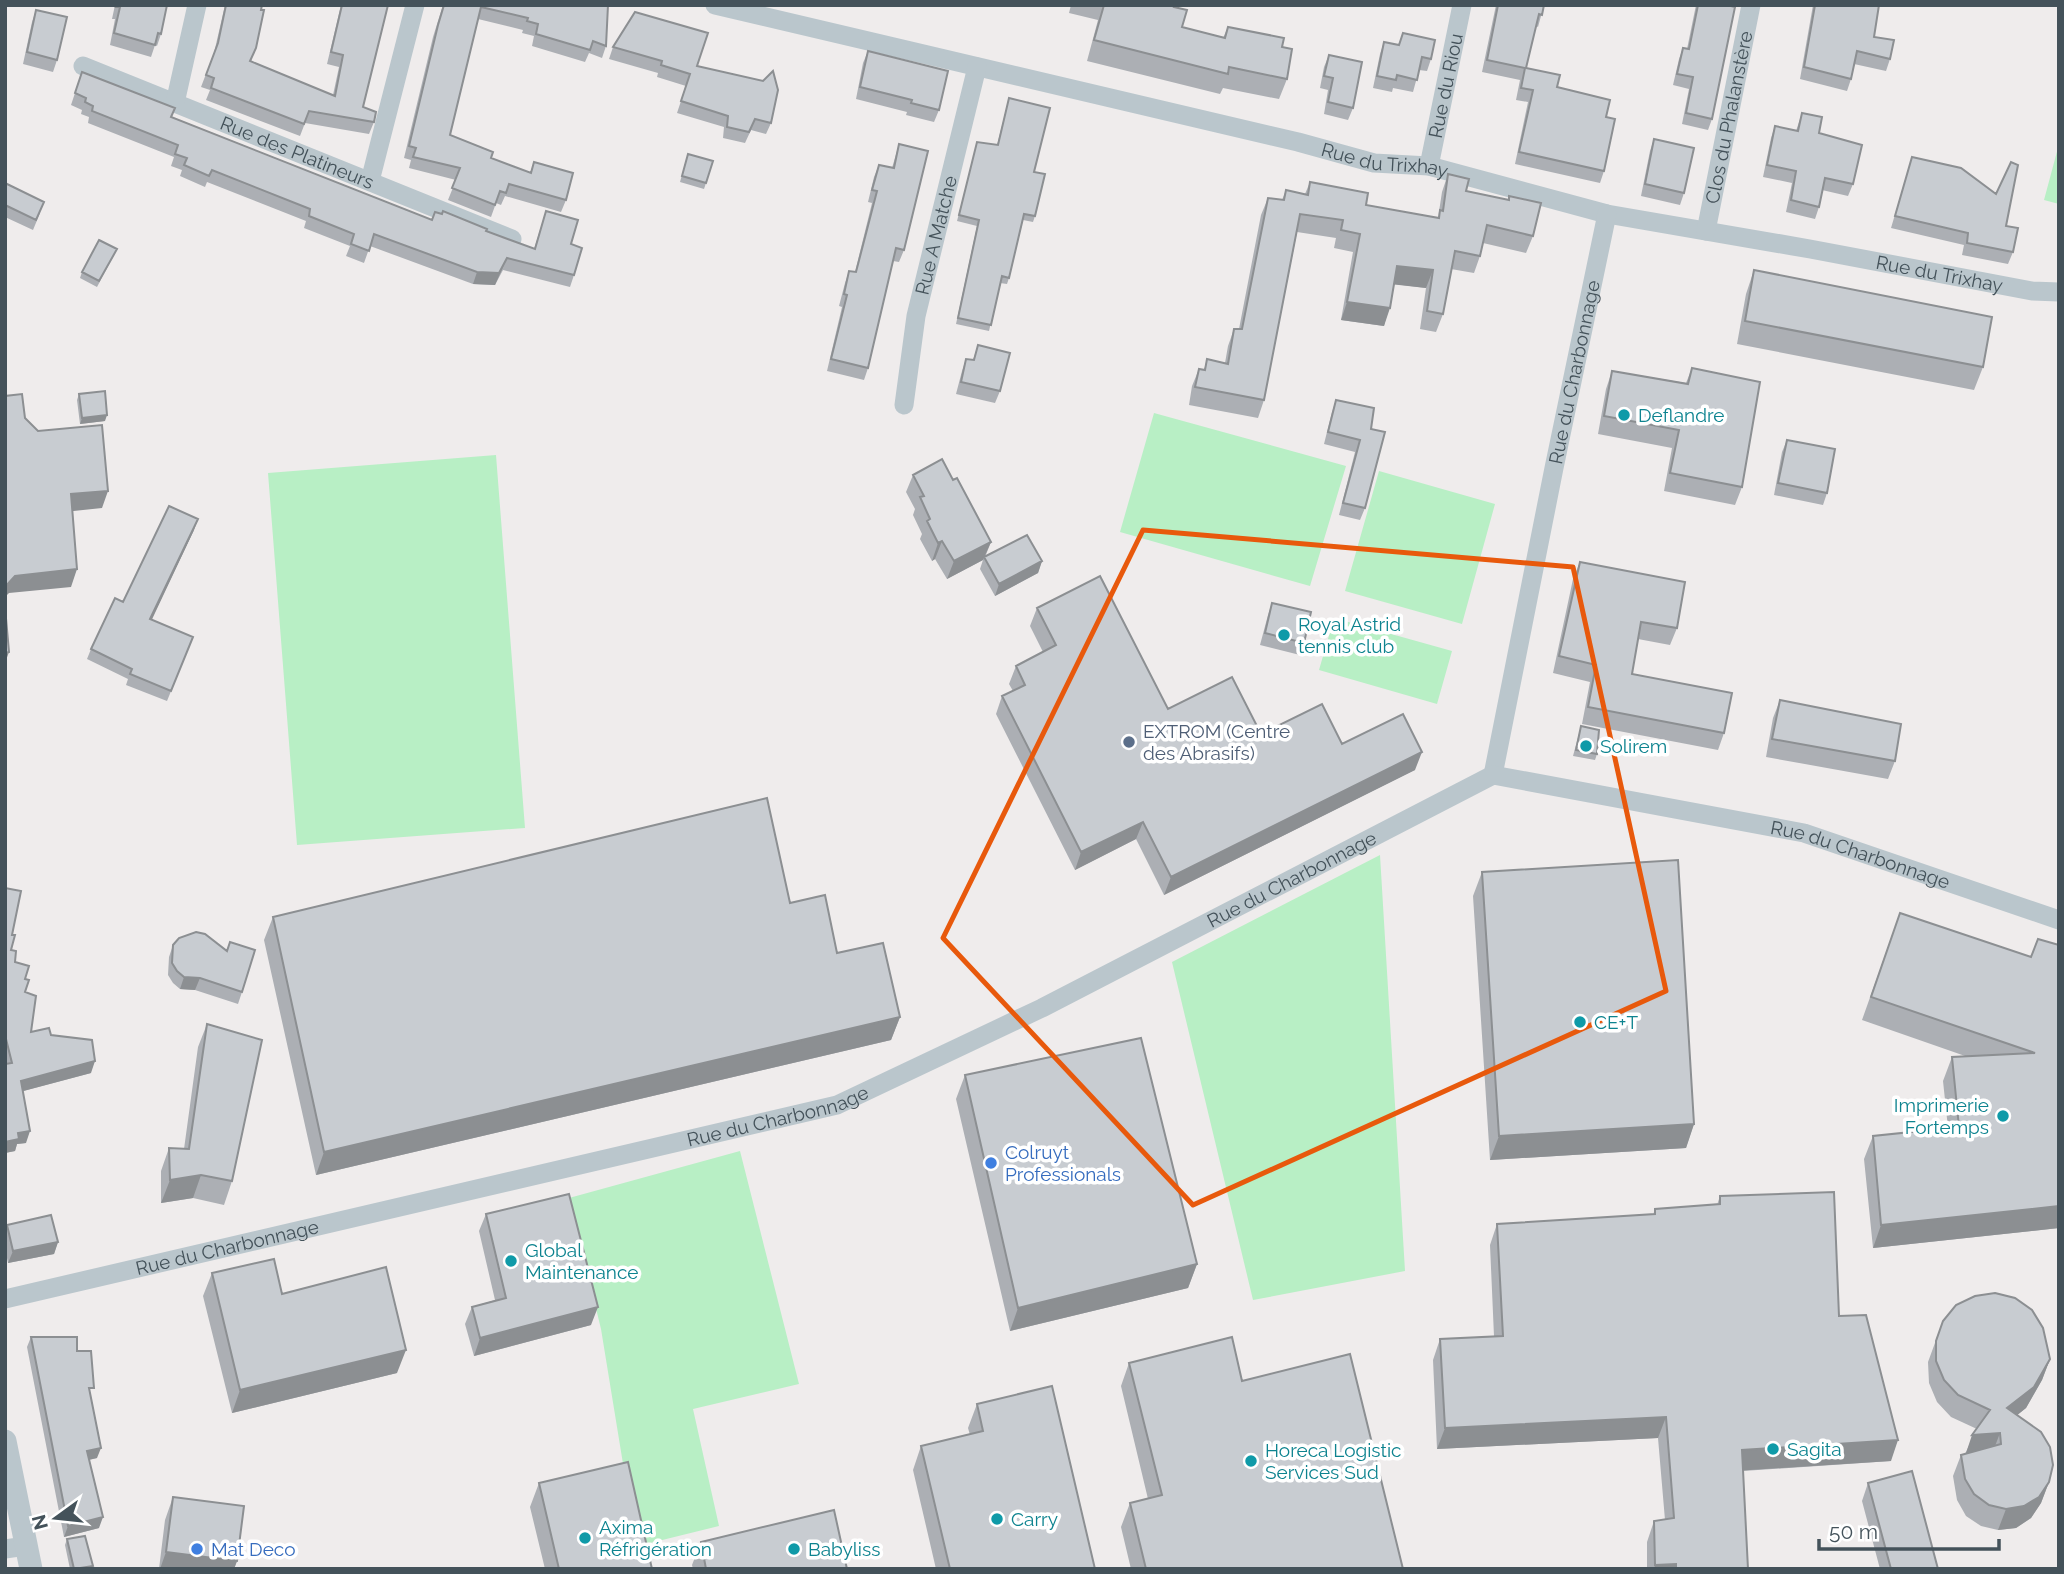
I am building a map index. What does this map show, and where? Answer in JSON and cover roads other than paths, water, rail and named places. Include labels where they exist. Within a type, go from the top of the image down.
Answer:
[{"type":"street","points":[[175,103],[197,5]]},
{"type":"street","points":[[370,181],[415,5]]},
{"type":"street","name":"Rue du Trixhay","points":[[715,5],[1298,142],[1374,163],[1429,166],[1607,214],[2032,291],[2059,292]]},
{"type":"street","name":"Rue du Riou","points":[[1429,166],[1462,5]]},
{"type":"street","name":"Clos du Phalanstère","points":[[1706,231],[1751,5]]},
{"type":"street","name":"Rue des Platineurs","points":[[83,66],[512,239]]},
{"type":"street","name":"Rue A Matche","points":[[904,405],[916,316],[977,67]]},
{"type":"street","name":"Rue du Charbonnage","points":[[1493,775],[1607,214]]},
{"type":"street","name":"Rue du Charbonnage","points":[[5,1299],[837,1105],[1042,1008],[1493,775],[1804,833],[2059,920]]},
{"type":"street","points":[[5,1441],[16,1547],[31,1569]]},
{"type":"place","name":"Deflandre","points":[[1624,415]]},
{"type":"place","name":"Royal Astrid tennis club","points":[[1284,635]]},
{"type":"place","name":"EXTROM (Centre des Abrasifs)","points":[[1129,742]]},
{"type":"place","name":"Solirem","points":[[1586,746]]},
{"type":"place","name":"CE+T","points":[[1580,1022]]},
{"type":"place","name":"Imprimerie Fortemps","points":[[2003,1116]]},
{"type":"place","name":"Colruyt Professionals","points":[[991,1163]]},
{"type":"place","name":"Global Maintenance","points":[[511,1261]]},
{"type":"place","name":"Sagita","points":[[1773,1449]]},
{"type":"place","name":"Horeca Logistic Services Sud","points":[[1251,1461]]},
{"type":"place","name":"Carry","points":[[997,1519]]},
{"type":"place","name":"Axima Réfrigération","points":[[585,1538]]},
{"type":"place","name":"Mat Deco","points":[[197,1549]]},
{"type":"place","name":"Babyliss","points":[[794,1549]]}]
